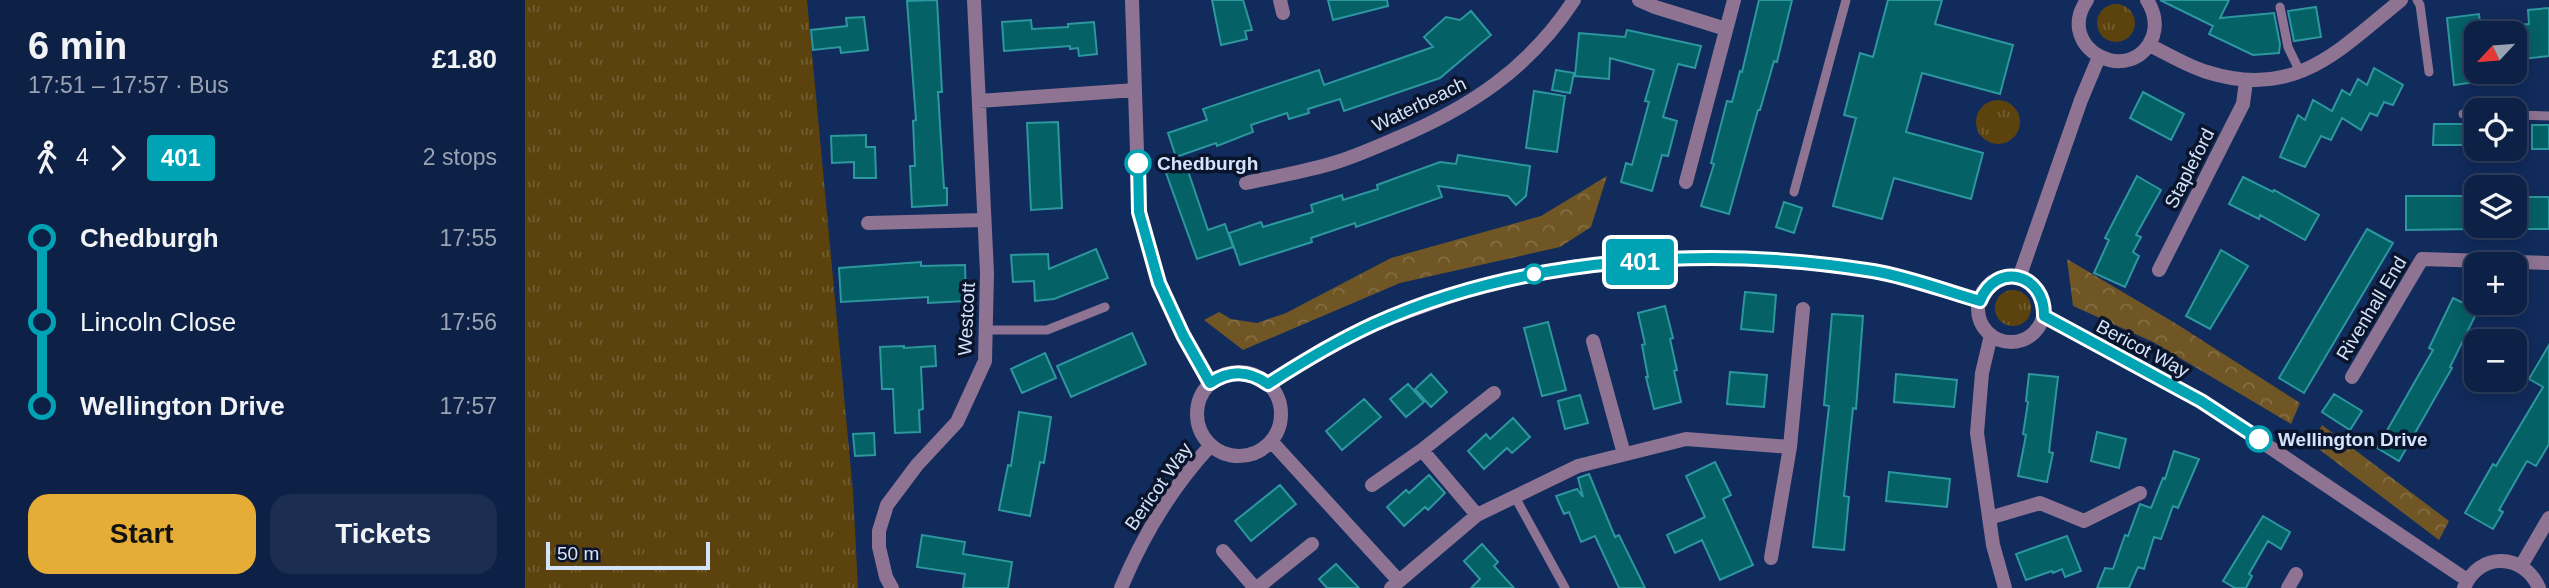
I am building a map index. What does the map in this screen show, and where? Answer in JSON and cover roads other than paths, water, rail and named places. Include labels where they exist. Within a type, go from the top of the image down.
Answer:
[{"type":"street","points":[[974,0],[979,101],[1135,90]]},
{"type":"street","points":[[1132,0],[1139,212],[1159,283],[1183,335],[1210,383]]},
{"type":"street","name":"Waterbeach","points":[[1246,183],[1351,158],[1464,106],[1521,65],[1561,20],[1574,0]]},
{"type":"street","points":[[1639,0],[1726,29]]},
{"type":"street","points":[[1686,182],[1734,0]]},
{"type":"street","points":[[2084,1],[2079,27],[2082,39],[2099,57],[2121,61],[2132,59],[2149,45],[2155,20],[2147,0]]},
{"type":"street","points":[[2149,45],[2205,71],[2246,81],[2270,80],[2300,72],[2328,59],[2400,0]]},
{"type":"street","points":[[2019,278],[2081,100],[2099,57]]},
{"type":"street","name":"Stapleford","points":[[2159,270],[2243,104],[2246,81]]},
{"type":"street","name":"Westcott","points":[[892,588],[881,561],[879,531],[882,517],[887,505],[917,465],[957,422],[985,361],[987,273],[979,101]]},
{"type":"street","points":[[868,223],[985,220]]},
{"type":"street","points":[[1268,384],[1323,349],[1376,323],[1460,293],[1578,266],[1710,257],[1808,263],[1876,271],[1980,301]]},
{"type":"street","name":"Rivenhall End","points":[[2352,377],[2422,259],[2549,263]]},
{"type":"street","points":[[2009,277],[2019,278],[2029,282],[2042,297],[2044,316],[2032,335],[2012,342],[1991,335],[1980,320],[1980,301],[1990,284],[2009,277]]},
{"type":"street","points":[[1771,558],[1790,447],[1803,309]]},
{"type":"street","name":"Bericot Way","points":[[2044,316],[2201,401],[2466,584],[2475,571],[2486,564],[2497,561],[2521,566]]},
{"type":"street","points":[[1991,335],[1982,373],[1977,433],[1993,545],[2005,588]]},
{"type":"street","points":[[1593,341],[1624,454]]},
{"type":"street","points":[[1245,372],[1257,376],[1276,394],[1280,405],[1278,430],[1261,450],[1235,456],[1211,445],[1202,434],[1197,421],[1197,408],[1201,394],[1210,383],[1220,376],[1245,372]]},
{"type":"street","points":[[1372,485],[1422,450],[1494,393]]},
{"type":"street","points":[[1271,441],[1394,584],[1477,515],[1578,466],[1686,439],[1790,447]]},
{"type":"street","name":"Bericot Way","points":[[1121,588],[1151,524],[1177,485],[1211,445]]},
{"type":"street","points":[[1422,450],[1477,515]]},
{"type":"street","points":[[1989,518],[2040,503],[2084,521],[2140,493]]},
{"type":"street","points":[[2539,588],[2532,574],[2521,566],[2549,517]]},
{"type":"street","points":[[1223,551],[1256,588],[1312,544]]},
{"type":"street","points":[[2288,588],[2297,574]]},
{"type":"lane","points":[[1794,192],[1846,0]]},
{"type":"lane","points":[[2417,0],[2420,5],[2428,72]]},
{"type":"lane","points":[[2280,7],[2288,47],[2300,72]]},
{"type":"lane","points":[[2527,115],[2549,116]]},
{"type":"lane","points":[[986,330],[1047,330],[1105,307]]},
{"type":"lane","points":[[1515,497],[1565,588]]},
{"type":"place","name":"Chedburgh","points":[[1138,163]]},
{"type":"place","name":"Wellington Drive","points":[[2259,439]]}]
